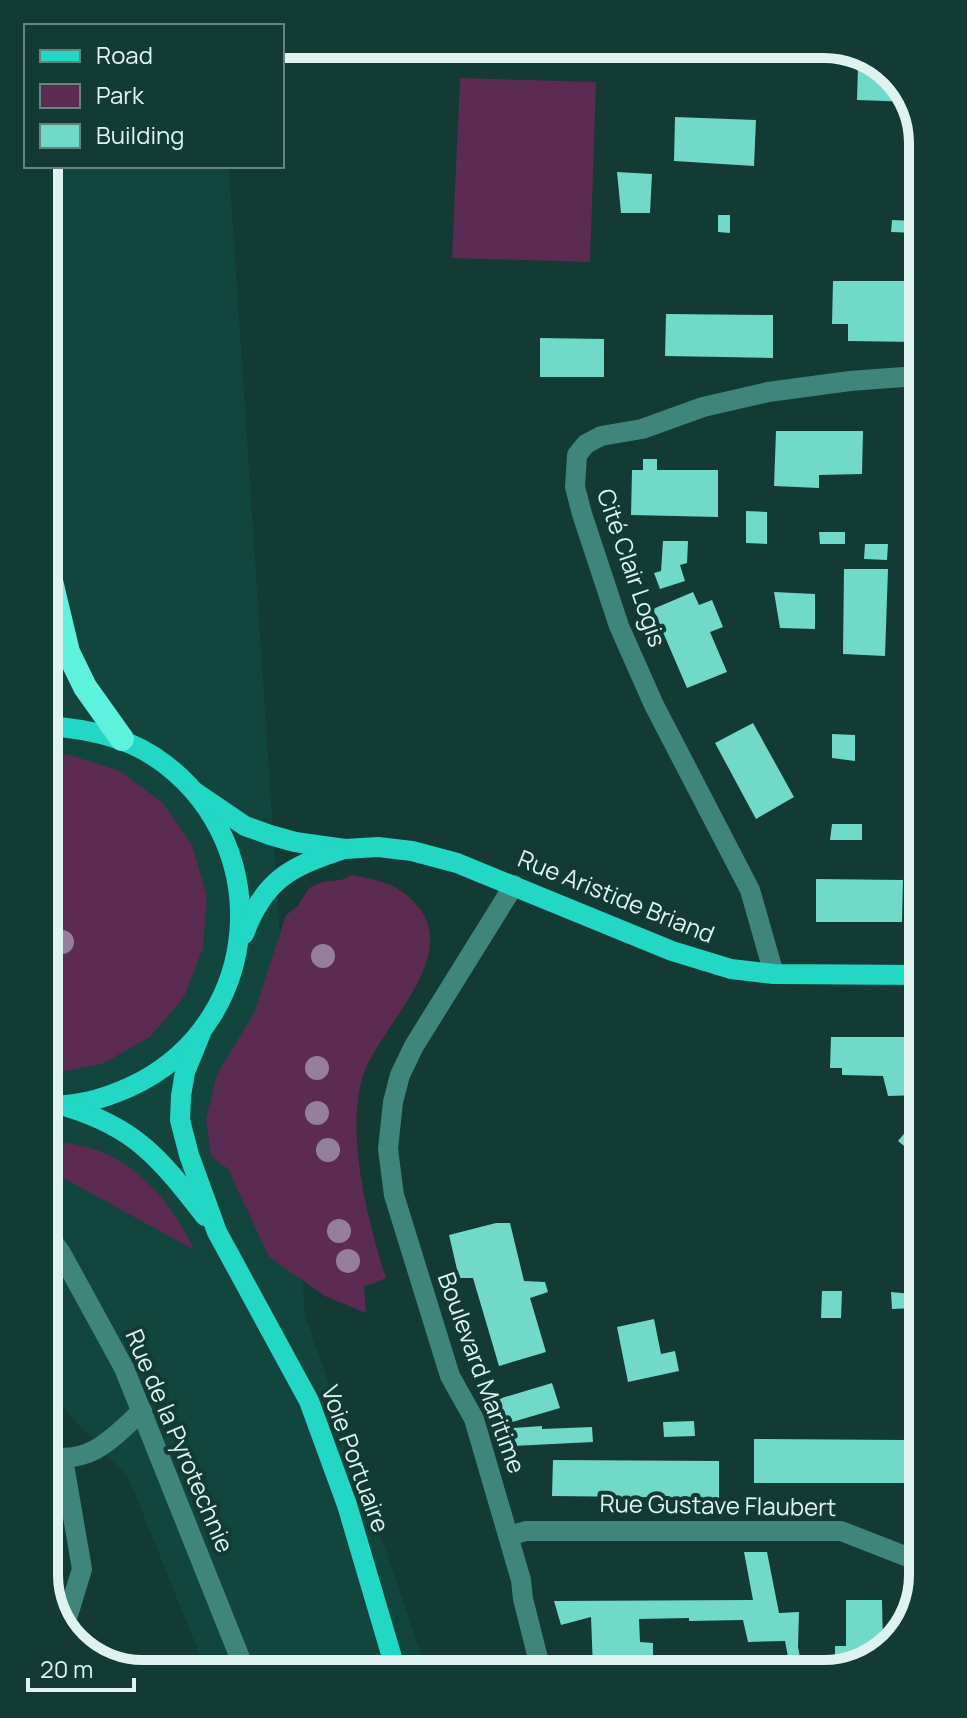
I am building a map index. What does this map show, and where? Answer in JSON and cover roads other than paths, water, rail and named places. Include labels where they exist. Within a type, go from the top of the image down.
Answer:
[{"type":"highway","points":[[58,610],[68,652],[85,687],[122,739]]},
{"type":"main road","points":[[58,727],[86,729],[122,739],[165,764],[195,792],[218,826],[234,864],[240,909],[237,954],[223,996],[201,1033],[162,1070],[115,1096],[58,1106]]},
{"type":"main road","name":"Rue Aristide Briand","points":[[195,792],[245,826],[295,842],[345,849],[378,847],[412,851],[457,863],[672,951],[731,969],[774,974],[909,975]]},
{"type":"main road","name":"Rue Aristide Briand","points":[[237,954],[249,922],[269,888],[283,874],[301,863],[345,849]]},
{"type":"main road","name":"Voie Portuaire","points":[[201,1033],[185,1072],[180,1120],[189,1155],[217,1232],[309,1401],[347,1505],[393,1660]]},
{"type":"main road","name":"Voie Portuaire","points":[[58,1107],[91,1115],[119,1128],[146,1147],[164,1164],[217,1232]]},
{"type":"street","name":"Cité Clair Logis","points":[[774,974],[750,890],[654,705],[619,626],[575,487],[577,455],[586,444],[601,436],[642,429],[703,407],[755,395],[850,381],[909,377]]},
{"type":"street","name":"Boulevard Maritime","points":[[514,885],[400,1075],[393,1102],[388,1149],[394,1195],[450,1376],[474,1419],[509,1536],[539,1660]]},
{"type":"street","name":"Rue de la Pyrotechnie","points":[[58,1249],[124,1368],[241,1660]]},
{"type":"street","points":[[58,1458],[98,1451],[142,1411]]},
{"type":"street","points":[[58,1462],[82,1569],[68,1615]]},
{"type":"street","name":"Rue Gustave Flaubert","points":[[509,1536],[526,1531],[841,1531],[909,1558]]}]
